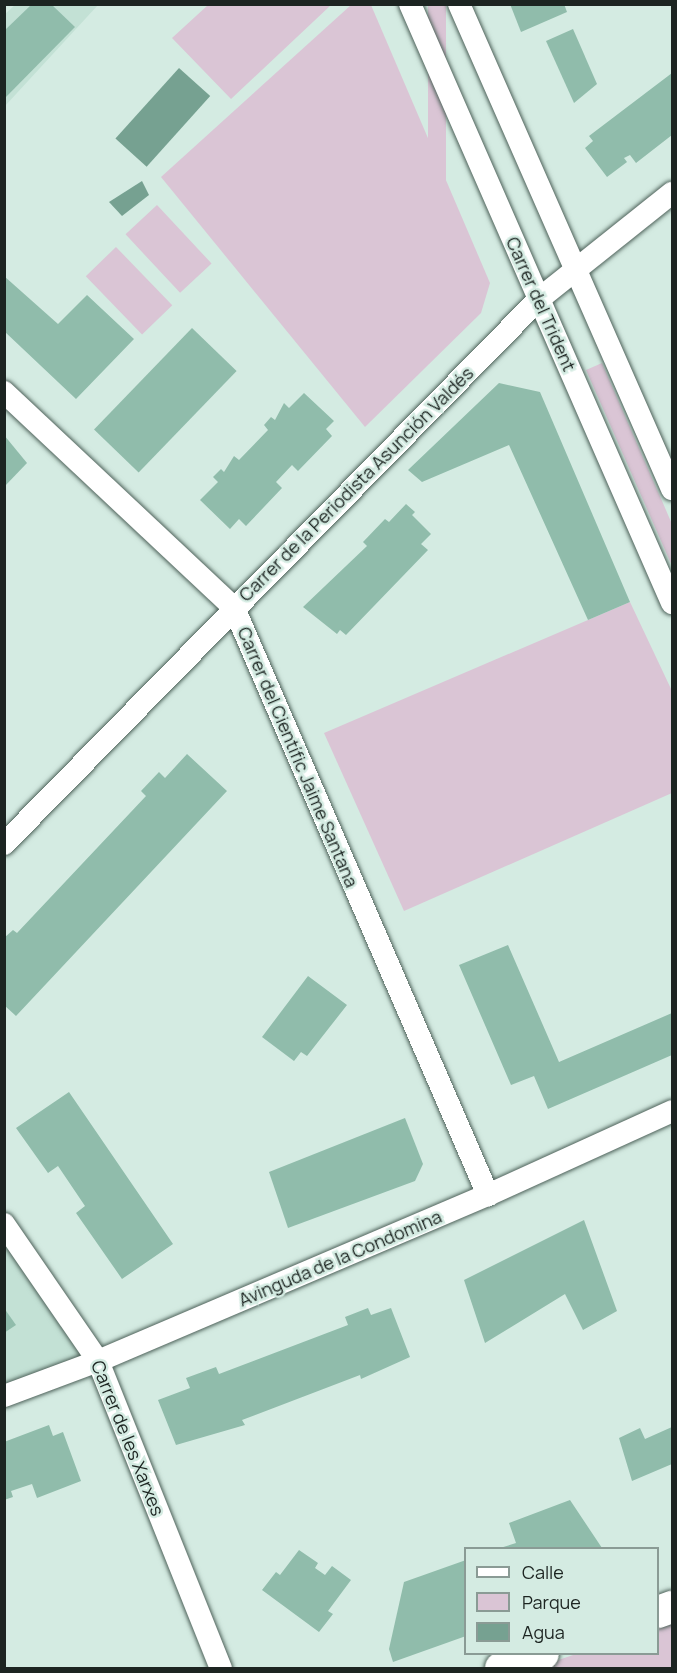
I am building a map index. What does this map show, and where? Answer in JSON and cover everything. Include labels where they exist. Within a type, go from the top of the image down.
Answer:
[{"type":"main road","points":[[501,1668],[537,1655]]},
{"type":"street","name":"Carrer del Trident","points":[[410,4],[672,603]]},
{"type":"street","points":[[459,4],[672,489]]},
{"type":"street","name":"Carrer de la Periodista Asunción Valdés","points":[[4,844],[538,299],[672,193]]},
{"type":"street","name":"Carrer del Científic Jaime Santana","points":[[4,392],[234,608],[488,1195]]},
{"type":"street","name":"Avinguda de la Condomina","points":[[4,1396],[98,1361],[488,1195],[672,1111]]},
{"type":"street","name":"Carrer de les Xarxes","points":[[4,1224],[98,1361],[221,1668]]},
{"type":"shaded area","points":[[15,5],[98,5],[5,106],[4,15]]},
{"type":"shaded area","points":[[4,1224],[98,1361],[4,1396]]},
{"type":"green space","points":[[208,5],[331,5],[231,99],[172,38]]},
{"type":"green space","points":[[351,5],[371,5],[490,283],[481,313],[365,427],[161,177]]},
{"type":"green space","points":[[428,5],[446,5],[446,234],[428,234]]},
{"type":"green space","points":[[157,205],[212,264],[180,293],[126,234]]},
{"type":"green space","points":[[116,247],[172,305],[142,334],[86,276]]},
{"type":"green space","points":[[602,363],[672,524],[672,566],[586,370]]},
{"type":"green space","points":[[630,602],[672,691],[672,793],[404,911],[324,733]]},
{"type":"green space","points":[[672,1618],[672,1668],[535,1668],[573,1655],[659,1655],[659,1624]]},
{"type":"water","points":[[179,68],[210,96],[147,167],[115,139]]},
{"type":"water","points":[[142,181],[149,195],[122,216],[109,202]]},
{"type":"building","points":[[510,4],[564,4],[567,12],[521,32]]},
{"type":"building","points":[[31,5],[52,5],[75,27],[4,99],[4,31]]},
{"type":"building","points":[[573,29],[597,84],[574,103],[546,41]]},
{"type":"building","points":[[672,73],[672,135],[636,163],[630,155],[624,158],[627,162],[607,177],[585,148],[593,141],[589,136]]},
{"type":"building","points":[[4,276],[58,324],[87,295],[134,339],[76,399],[4,331]]},
{"type":"building","points":[[192,328],[237,371],[139,472],[94,429]]},
{"type":"building","points":[[499,383],[540,392],[630,602],[588,620],[509,445],[422,482],[408,470]]},
{"type":"building","points":[[304,393],[334,421],[326,429],[332,436],[298,471],[292,465],[276,482],[282,488],[246,526],[239,519],[230,529],[200,500],[218,482],[213,477],[221,469],[224,472],[234,456],[239,460],[268,430],[264,425],[271,417],[275,420],[284,403],[289,408]]},
{"type":"building","points":[[4,435],[27,463],[4,487]]},
{"type":"building","points":[[406,504],[415,512],[412,515],[431,534],[421,544],[428,550],[346,635],[340,630],[337,634],[303,607],[367,546],[363,542],[385,519],[389,522]]},
{"type":"building","points":[[187,754],[227,791],[16,1016],[4,1005],[4,938],[13,930],[17,933],[146,796],[141,791],[159,772],[165,778]]},
{"type":"building","points":[[508,945],[559,1062],[672,1013],[672,1055],[548,1109],[534,1076],[511,1085],[459,965]]},
{"type":"building","points":[[308,976],[347,1005],[307,1056],[301,1052],[294,1061],[262,1037]]},
{"type":"building","points":[[69,1092],[173,1244],[122,1279],[76,1213],[85,1206],[58,1166],[48,1173],[16,1128]]},
{"type":"building","points":[[405,1118],[423,1164],[415,1181],[288,1228],[269,1172]]},
{"type":"building","points":[[584,1220],[617,1311],[583,1330],[565,1294],[485,1343],[464,1280]]},
{"type":"building","points":[[4,1308],[16,1325],[4,1333]]},
{"type":"building","points":[[368,1308],[371,1315],[391,1308],[410,1357],[361,1379],[360,1375],[242,1420],[245,1425],[176,1445],[158,1400],[190,1388],[186,1378],[216,1367],[219,1374],[348,1325],[345,1317]]},
{"type":"building","points":[[49,1425],[53,1436],[63,1432],[81,1481],[37,1498],[32,1484],[11,1491],[13,1497],[4,1500],[4,1442]]},
{"type":"building","points":[[672,1427],[672,1464],[632,1481],[619,1438],[640,1428],[645,1439]]},
{"type":"building","points":[[570,1500],[601,1547],[503,1547],[516,1543],[509,1523]]},
{"type":"building","points":[[299,1550],[318,1563],[315,1568],[325,1575],[332,1566],[351,1580],[328,1611],[333,1614],[319,1632],[262,1590],[276,1572],[280,1575]]},
{"type":"building","points":[[464,1561],[464,1637],[393,1662],[389,1649],[404,1582]]}]
